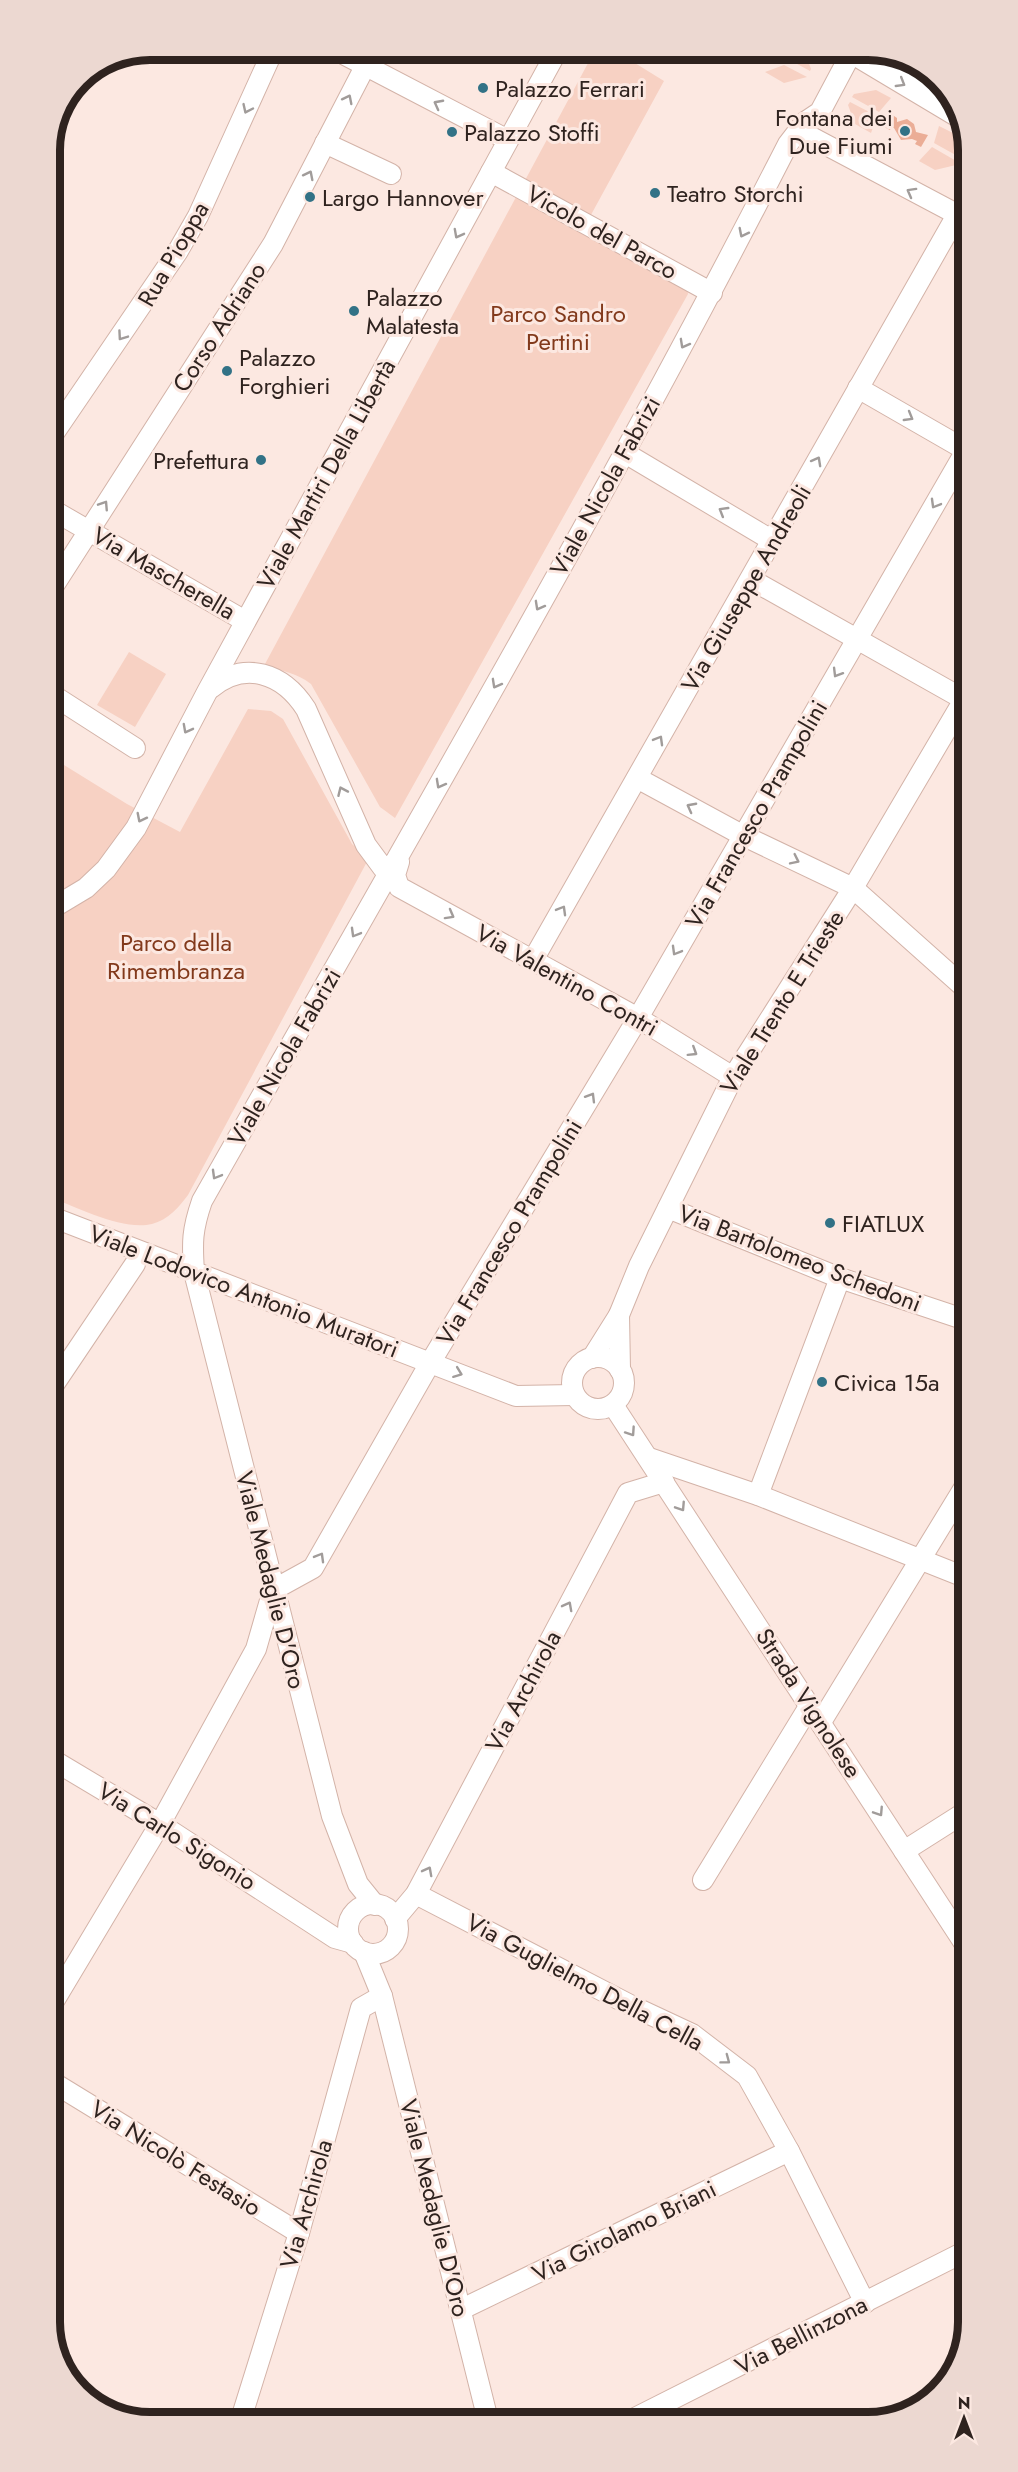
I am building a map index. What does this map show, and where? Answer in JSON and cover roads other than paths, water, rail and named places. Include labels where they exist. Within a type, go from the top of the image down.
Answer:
[{"type":"street","name":"Rua Pioppa","points":[[60,423],[178,251],[198,216],[269,60]]},
{"type":"street","points":[[368,60],[508,140]]},
{"type":"street","name":"Corso Adriano","points":[[60,576],[273,244],[368,60]]},
{"type":"street","name":"Viale Martiri Della Libertà","points":[[60,904],[86,888],[119,855],[136,828],[245,621],[552,60]]},
{"type":"street","name":"Viale Nicola Fabrizi","points":[[194,1272],[191,1238],[202,1201],[400,857],[625,453],[712,293],[788,144],[802,126],[820,112],[846,60]]},
{"type":"street","points":[[865,60],[950,112]]},
{"type":"street","points":[[802,126],[958,216]]},
{"type":"street","points":[[326,143],[392,174]]},
{"type":"street","name":"Vicolo del Parco","points":[[491,172],[712,293]]},
{"type":"street","name":"Via Giuseppe Andreoli","points":[[533,960],[752,580],[858,388],[958,220]]},
{"type":"street","points":[[858,388],[958,448]]},
{"type":"street","points":[[625,453],[773,541]]},
{"type":"street","name":"Via Francesco Prampolini","points":[[273,1590],[313,1568],[430,1363],[638,1018],[958,463]]},
{"type":"street","name":"Via Mascherella","points":[[60,514],[245,621]]},
{"type":"street","points":[[752,580],[958,696]]},
{"type":"street","points":[[207,692],[224,677],[243,671],[265,676],[291,690],[306,709],[366,844],[383,868],[400,857]]},
{"type":"street","points":[[60,700],[135,748]]},
{"type":"street","name":"Viale Trento E Trieste","points":[[592,1358],[620,1315],[668,1208],[733,1077],[853,888],[958,709]]},
{"type":"street","points":[[637,778],[742,835],[853,888],[958,982]]},
{"type":"street","name":"Viale Nicola Fabrizi","points":[[399,887],[395,875],[400,857]]},
{"type":"street","name":"Via Valentino Contri","points":[[399,887],[638,1018],[733,1077]]},
{"type":"street","name":"Via Bartolomeo Schedoni","points":[[668,1208],[840,1278],[958,1317]]},
{"type":"street","name":"Viale Lodovico Antonio Muratori","points":[[60,1220],[516,1396],[574,1395],[591,1409],[613,1405]]},
{"type":"street","points":[[60,1374],[135,1264]]},
{"type":"street","name":"Viale Medaglie D'Oro","points":[[194,1272],[332,1816],[358,1884],[362,1910]]},
{"type":"street","points":[[758,1495],[840,1278]]},
{"type":"street","name":"Viale Trento E Trieste","points":[[620,1315],[620,1370]]},
{"type":"street","points":[[574,1395],[571,1379],[585,1360],[608,1359],[620,1370],[623,1377],[622,1392],[613,1405],[649,1458],[758,1495],[958,1574]]},
{"type":"street","name":"Strada Vignolese","points":[[649,1458],[958,1934]]},
{"type":"street","name":"Via Archirola","points":[[396,1919],[416,1894],[628,1493],[664,1482]]},
{"type":"street","points":[[821,1722],[958,1496]]},
{"type":"street","points":[[60,1991],[160,1824],[256,1649],[273,1590]]},
{"type":"street","points":[[703,1880],[810,1705]]},
{"type":"street","name":"Via Carlo Sigonio","points":[[60,1764],[160,1824],[335,1938],[358,1947]]},
{"type":"street","points":[[904,1851],[958,1817]]},
{"type":"street","name":"Via Guglielmo Della Cella","points":[[416,1894],[630,2005],[692,2034],[747,2076],[789,2151],[865,2303]]},
{"type":"street","points":[[362,1910],[391,1912],[396,1919],[398,1932],[389,1948],[377,1953],[358,1947],[348,1933],[362,1910]]},
{"type":"street","name":"Via Carlo Sigonio","points":[[300,1914],[337,1920],[362,1910]]},
{"type":"street","name":"Viale Medaglie D'Oro","points":[[358,1947],[382,1996],[486,2412]]},
{"type":"street","name":"Viale Medaglie D'Oro","points":[[382,1996],[389,1948]]},
{"type":"street","name":"Via Archirola","points":[[243,2412],[299,2234],[361,2008],[382,1996]]},
{"type":"street","name":"Via Nicolò Festasio","points":[[60,2087],[299,2234]]},
{"type":"street","name":"Via Girolamo Briani","points":[[460,2310],[789,2151]]},
{"type":"street","name":"Via Bellinzona","points":[[647,2412],[958,2255]]},
{"type":"place","name":"Palazzo Ferrari","points":[[483,88]]},
{"type":"place","name":"Fontana dei Due Fiumi","points":[[905,131]]},
{"type":"place","name":"Palazzo Stoffi","points":[[452,132]]},
{"type":"place","name":"Teatro Storchi","points":[[655,193]]},
{"type":"place","name":"Largo Hannover","points":[[310,197]]},
{"type":"place","name":"Palazzo Malatesta","points":[[354,311]]},
{"type":"place","name":"Palazzo Forghieri","points":[[227,371]]},
{"type":"place","name":"Prefettura","points":[[261,460]]},
{"type":"place","name":"FIATLUX","points":[[830,1223]]},
{"type":"place","name":"Civica 15a","points":[[822,1382]]},
{"type":"park label","name":"Parco Sandro Pertini","points":[[558,327]]},
{"type":"park label","name":"Parco della Rimembranza","points":[[176,956]]}]
